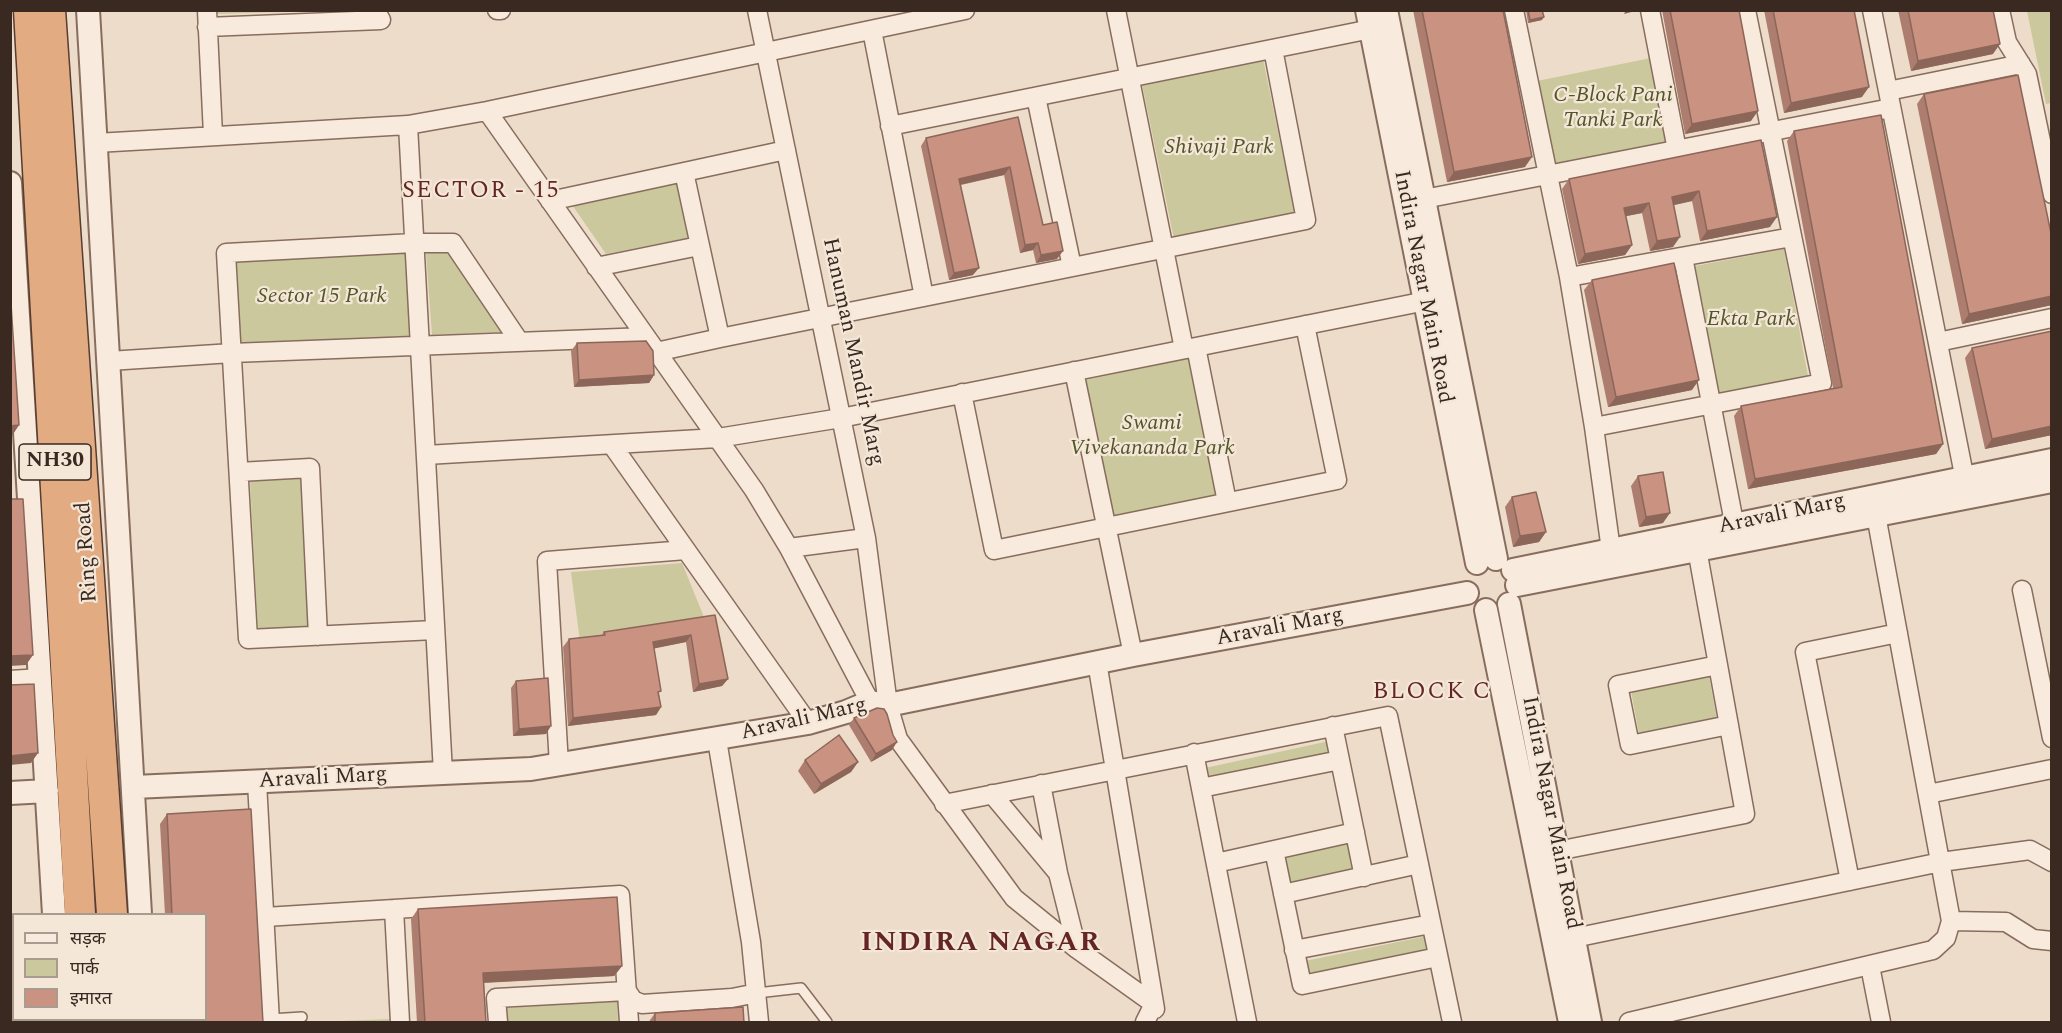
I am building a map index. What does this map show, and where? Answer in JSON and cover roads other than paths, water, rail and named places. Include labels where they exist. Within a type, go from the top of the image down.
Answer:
[{"type":"highway","name":"Ring Road","points":[[29,10],[80,913]]},
{"type":"highway","name":"Ring Road","points":[[50,10],[121,913]]},
{"type":"street","points":[[88,10],[134,787],[121,913]]},
{"type":"street","points":[[213,135],[207,19],[381,20],[375,10]]},
{"type":"street","name":"Hanuman Mandir Marg","points":[[757,10],[866,538],[879,703]]},
{"type":"street","points":[[96,143],[408,125],[487,111],[965,10]]},
{"type":"street","points":[[1116,10],[1164,249],[1227,502]]},
{"type":"street","name":"Indira Nagar Main Road","points":[[1386,10],[1424,199],[1434,299]]},
{"type":"street","points":[[1514,10],[1569,277],[1594,427],[1611,550]]},
{"type":"street","points":[[1650,10],[1677,150]]},
{"type":"street","points":[[1594,427],[1822,383],[1746,10]]},
{"type":"street","points":[[1872,10],[1966,487]]},
{"type":"street","points":[[2000,10],[2007,42],[2027,74],[2044,115],[2052,194]]},
{"type":"street","points":[[890,126],[1273,49],[1369,20]]},
{"type":"street","name":"Indira Nagar Main Road","points":[[1369,20],[1502,576],[1590,1023]]},
{"type":"street","points":[[872,30],[924,297]]},
{"type":"street","points":[[109,361],[232,353],[519,341],[651,345],[720,338],[1306,220],[1273,49]]},
{"type":"street","points":[[1424,199],[1771,132],[2021,64]]},
{"type":"street","points":[[1036,96],[1072,267]]},
{"type":"street","points":[[487,111],[754,490],[898,739],[1014,898],[1077,950],[1154,1004]]},
{"type":"street","points":[[408,125],[443,773]]},
{"type":"street","points":[[550,201],[786,150]]},
{"type":"street","points":[[684,172],[720,338]]},
{"type":"street","points":[[10,183],[25,500],[41,678],[54,913]]},
{"type":"street","points":[[1569,277],[1792,237]]},
{"type":"street","points":[[435,630],[248,639],[226,253],[453,243],[519,341]]},
{"type":"street","points":[[596,267],[699,246]]},
{"type":"street","points":[[1683,257],[1736,533]]},
{"type":"street","points":[[426,455],[718,438],[841,417],[1434,299]]},
{"type":"street","points":[[1938,342],[2052,318]]},
{"type":"street","points":[[962,393],[994,550],[1337,480],[1305,325]]},
{"type":"street","points":[[1074,371],[1133,655]]},
{"type":"street","points":[[612,445],[808,723]]},
{"type":"street","name":"Aravali Marg","points":[[1736,533],[1876,515],[2052,460]]},
{"type":"street","points":[[239,472],[310,468],[318,636]]},
{"type":"street","name":"Aravali Marg","points":[[1502,576],[1696,542],[1966,487],[2052,481]]},
{"type":"street","points":[[1629,1023],[1696,1015],[1933,950],[1946,938],[1951,921],[1876,515]]},
{"type":"street","points":[[789,548],[866,538]]},
{"type":"street","points":[[1557,851],[1745,814],[1696,542]]},
{"type":"street","name":"Aravali Marg","points":[[1502,576],[1611,550],[1696,542]]},
{"type":"street","points":[[559,765],[546,561],[686,550]]},
{"type":"street","points":[[1467,574],[1502,576],[1500,609],[1486,610],[1472,602],[1467,593],[1465,584],[1467,574]]},
{"type":"street","points":[[2022,590],[2052,738]]},
{"type":"street","name":"Aravali Marg","points":[[134,787],[531,769],[559,765],[808,723],[879,703],[1467,593]]},
{"type":"street","name":"Indira Nagar Main Road","points":[[1486,610],[1570,1023]]},
{"type":"street","points":[[1850,881],[1805,651],[1898,633]]},
{"type":"street","points":[[1097,662],[1158,1023]]},
{"type":"street","points":[[1718,665],[1618,685],[1630,746],[1729,725]]},
{"type":"street","points":[[10,680],[41,678]]},
{"type":"street","points":[[945,804],[1388,716],[1452,1023]]},
{"type":"street","points":[[1333,726],[1364,877]]},
{"type":"street","points":[[717,740],[751,942],[759,1023]]},
{"type":"street","points":[[1194,753],[1247,1023]]},
{"type":"street","points":[[1201,788],[1340,760]]},
{"type":"street","points":[[1928,794],[2052,769]]},
{"type":"street","points":[[257,782],[270,1021]]},
{"type":"street","points":[[1041,784],[1058,873],[1077,950]]},
{"type":"street","points":[[10,793],[48,791]]},
{"type":"street","points":[[992,794],[1058,873]]},
{"type":"street","points":[[1216,863],[1355,832]]},
{"type":"street","points":[[1274,850],[1302,985],[1438,957]]},
{"type":"street","points":[[1574,938],[1941,862],[2030,850],[2052,862]]},
{"type":"street","points":[[1283,894],[1419,864]]},
{"type":"street","points":[[265,917],[620,895],[629,1023]]},
{"type":"street","points":[[394,909],[400,1023]]},
{"type":"street","points":[[1951,921],[2006,922],[2032,939],[2052,941]]},
{"type":"street","points":[[1294,950],[1431,924]]},
{"type":"street","points":[[1870,966],[1881,1023]]},
{"type":"street","points":[[627,991],[633,1000],[642,1004],[732,998],[757,993]]},
{"type":"street","points":[[498,1023],[496,998],[627,991]]},
{"type":"street","points":[[1145,1023],[1154,1004]]},
{"type":"lane","points":[[757,993],[801,988],[827,1023]]},
{"type":"lane","points":[[270,1021],[302,1017]]},
{"type":"district","name":"SECTOR - 15","points":[[481,192]]},
{"type":"district","name":"BLOCK C","points":[[1432,693]]},
{"type":"district","name":"INDIRA NAGAR","points":[[981,945]]},
{"type":"park label","name":"C-Block Pani Tanki Park","points":[[1613,110]]},
{"type":"park label","name":"Shivaji Park","points":[[1219,149]]},
{"type":"park label","name":"Sector 15 Park","points":[[322,298]]},
{"type":"park label","name":"Ekta Park","points":[[1751,321]]},
{"type":"park label","name":"Swami Vivekananda Park","points":[[1152,438]]}]
